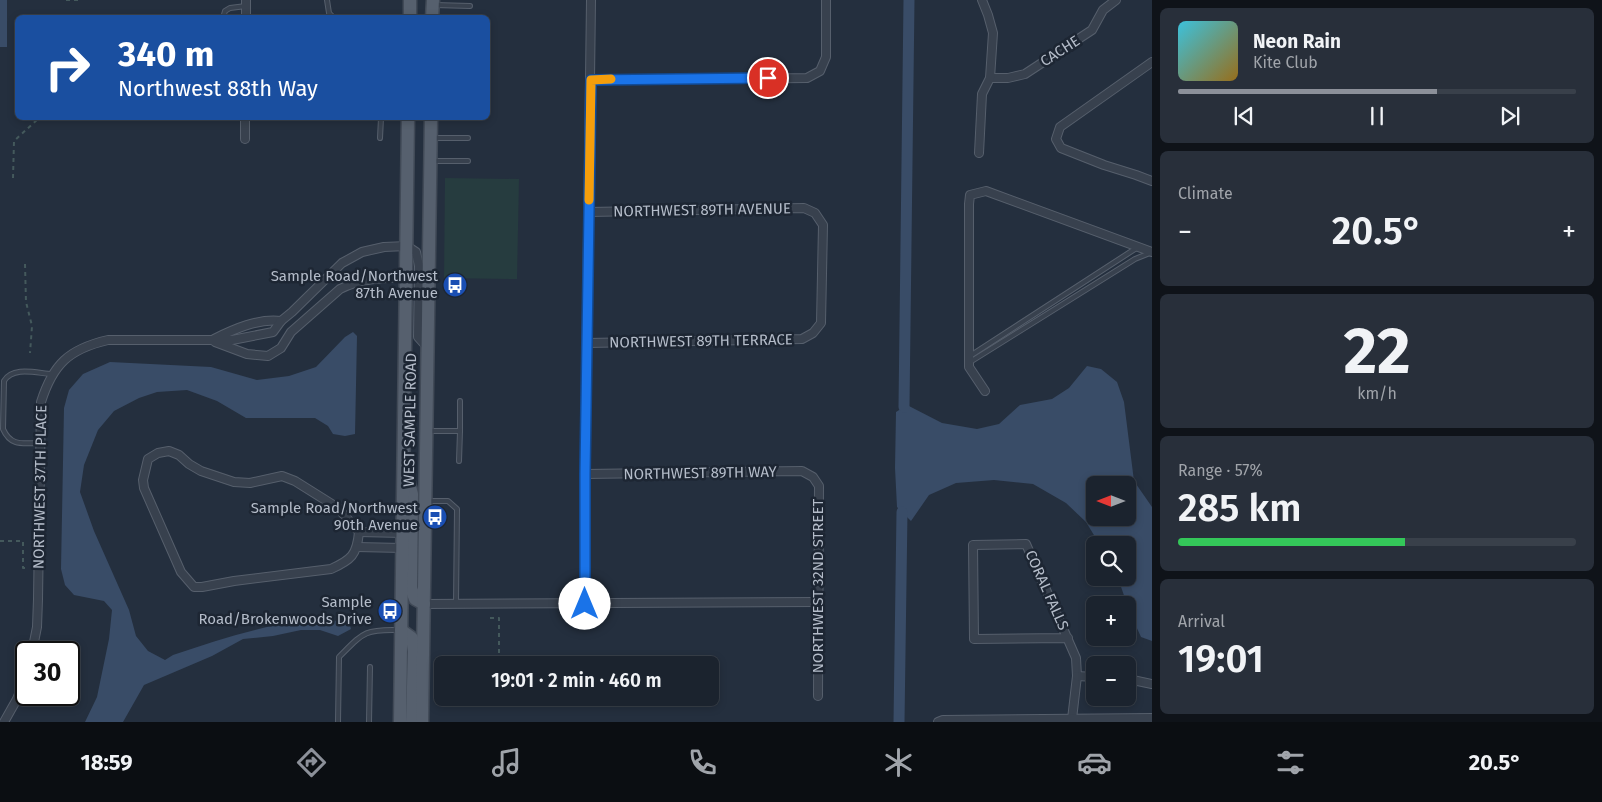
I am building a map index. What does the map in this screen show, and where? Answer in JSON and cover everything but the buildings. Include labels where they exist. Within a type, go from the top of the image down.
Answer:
[{"type":"main road","points":[[410,0],[410,15]]},
{"type":"main road","name":"WEST SAMPLE ROAD","points":[[400,722],[408,120]]},
{"type":"main road","name":"WEST SAMPLE ROAD","points":[[422,722],[431,120]]},
{"type":"main road","points":[[404,464],[412,494],[412,588],[415,598],[424,604]]},
{"type":"main road","points":[[401,630],[412,638],[414,651],[412,722]]},
{"type":"street","points":[[585,604],[591,0]]},
{"type":"street","points":[[591,80],[807,78],[820,71],[826,57],[826,0]]},
{"type":"street","points":[[979,153],[982,94],[990,78],[992,33],[982,0]]},
{"type":"street","name":"CACHE","points":[[990,78],[1008,78],[1025,74],[1092,30],[1103,10],[1116,0]]},
{"type":"street","points":[[1152,62],[1060,128],[1056,139],[1061,148],[1152,181]]},
{"type":"street","points":[[244,139],[245,120]]},
{"type":"street","points":[[985,391],[968,367],[968,213],[970,195],[986,191],[1152,252]]},
{"type":"street","name":"NORTHWEST 89TH AVENUE","points":[[589,212],[804,208],[815,213],[823,225],[823,244],[821,323],[813,333]]},
{"type":"street","points":[[407,246],[416,252],[419,266],[418,337],[428,347]]},
{"type":"street","name":"NORTHWEST 37TH PLACE","points":[[34,641],[37,627],[39,568],[41,402],[52,374],[61,363],[72,353],[89,344],[108,340],[232,340],[272,332],[281,320],[292,312],[342,263],[351,257],[371,249],[407,246]]},
{"type":"street","name":"NORTHWEST 37TH PLACE","points":[[211,340],[247,354],[268,356],[281,348],[291,332],[329,297],[345,286],[369,279],[406,277]]},
{"type":"street","name":"NORTHWEST 37TH PLACE","points":[[211,340],[229,331],[269,319],[281,320]]},
{"type":"street","points":[[281,320],[291,332]]},
{"type":"street","name":"NORTHWEST 89TH TERRACE","points":[[587,343],[802,339],[813,333]]},
{"type":"street","points":[[359,532],[357,547],[352,557],[344,564],[331,569],[234,581],[202,587],[194,586],[181,572],[144,488],[143,480],[148,459],[158,453],[169,451],[179,455],[201,471],[234,482],[250,483],[282,476],[295,481],[338,508],[359,532],[403,533]]},
{"type":"street","name":"NORTHWEST 89TH WAY","points":[[585,474],[802,471],[813,477]]},
{"type":"street","name":"NORTHWEST 32ND STREET","points":[[813,477],[819,486],[818,696]]},
{"type":"street","name":"CORAL FALLS","points":[[1068,638],[974,639],[973,545],[1026,544],[1068,638],[1076,658],[1077,676],[1072,720]]},
{"type":"street","points":[[357,547],[402,548]]},
{"type":"street","points":[[424,604],[817,602]]},
{"type":"street","points":[[1077,676],[1086,676]]},
{"type":"street","points":[[1136,681],[1152,684]]},
{"type":"street","points":[[4,722],[15,703]]},
{"type":"street","points":[[938,722],[943,720],[1152,718]]},
{"type":"lane","points":[[327,0],[331,15]]},
{"type":"lane","points":[[224,15],[225,11],[230,8],[246,3]]},
{"type":"lane","points":[[433,7],[470,6]]},
{"type":"lane","points":[[380,120],[380,138]]},
{"type":"lane","points":[[431,138],[468,138]]},
{"type":"lane","points":[[430,161],[468,161]]},
{"type":"lane","points":[[968,360],[1138,247]]},
{"type":"lane","points":[[968,360],[1134,259],[1152,252]]},
{"type":"lane","points":[[40,444],[11,442],[5,434],[3,429],[4,381],[12,373],[52,374]]},
{"type":"lane","points":[[459,461],[460,401]]},
{"type":"lane","points":[[426,431],[460,432]]},
{"type":"lane","points":[[425,501],[448,501],[457,509],[456,604]]},
{"type":"lane","points":[[338,722],[339,657],[361,636],[368,632],[401,630]]},
{"type":"lane","points":[[369,722],[370,667]]},
{"type":"path","points":[[66,0],[78,0]]},
{"type":"path","points":[[13,178],[14,140],[37,120]]},
{"type":"path","points":[[25,264],[26,302],[32,326],[30,353]]},
{"type":"path","points":[[0,541],[23,541],[23,568],[39,568]]},
{"type":"path","points":[[490,618],[499,618],[499,656]]},
{"type":"green space","points":[[445,178],[519,179],[517,279],[444,278]]},
{"type":"water","points":[[0,0],[7,0],[7,47],[0,47]]},
{"type":"water","points":[[353,332],[357,336],[355,434],[345,436],[333,434],[328,426],[315,418],[246,418],[217,401],[187,390],[157,392],[139,398],[114,411],[98,430],[84,465],[80,492],[94,531],[129,610],[136,636],[148,651],[165,660],[173,655],[238,634],[282,624],[327,621],[349,622],[351,629],[338,636],[320,630],[301,630],[273,636],[243,639],[212,656],[144,685],[123,722],[85,722],[97,697],[109,639],[112,610],[104,601],[74,595],[65,585],[61,569],[64,408],[69,390],[83,374],[110,362],[211,367],[257,380],[289,376],[316,367],[345,337]]},
{"type":"water","points":[[1087,366],[1101,369],[1117,382],[1124,402],[1133,476],[1086,476],[1086,522],[1066,503],[1033,484],[994,480],[956,483],[929,495],[911,521],[897,507],[895,468],[896,412],[907,405],[942,423],[977,429],[999,424],[1020,405],[1052,399],[1069,388]]},
{"type":"water","points":[[1136,484],[1152,507],[1152,641],[1141,637],[1136,626],[1136,596],[1124,596],[1121,586],[1136,586],[1136,536],[1095,536],[1088,526],[1136,526]]},
{"type":"waterway","points":[[904,407],[909,0]]},
{"type":"waterway","points":[[899,722],[902,512]]},
{"type":"slow traffic","points":[[589,200],[591,80],[611,79]]},
{"type":"place","name":"Sample Road/Northwest 87th Avenue","points":[[455,285]]},
{"type":"place","name":"Sample Road/Northwest 90th Avenue","points":[[435,517]]},
{"type":"place","name":"Sample Road/Brokenwoods Drive","points":[[390,611]]},
{"type":"route","points":[[585,604],[591,80],[768,78]]}]
